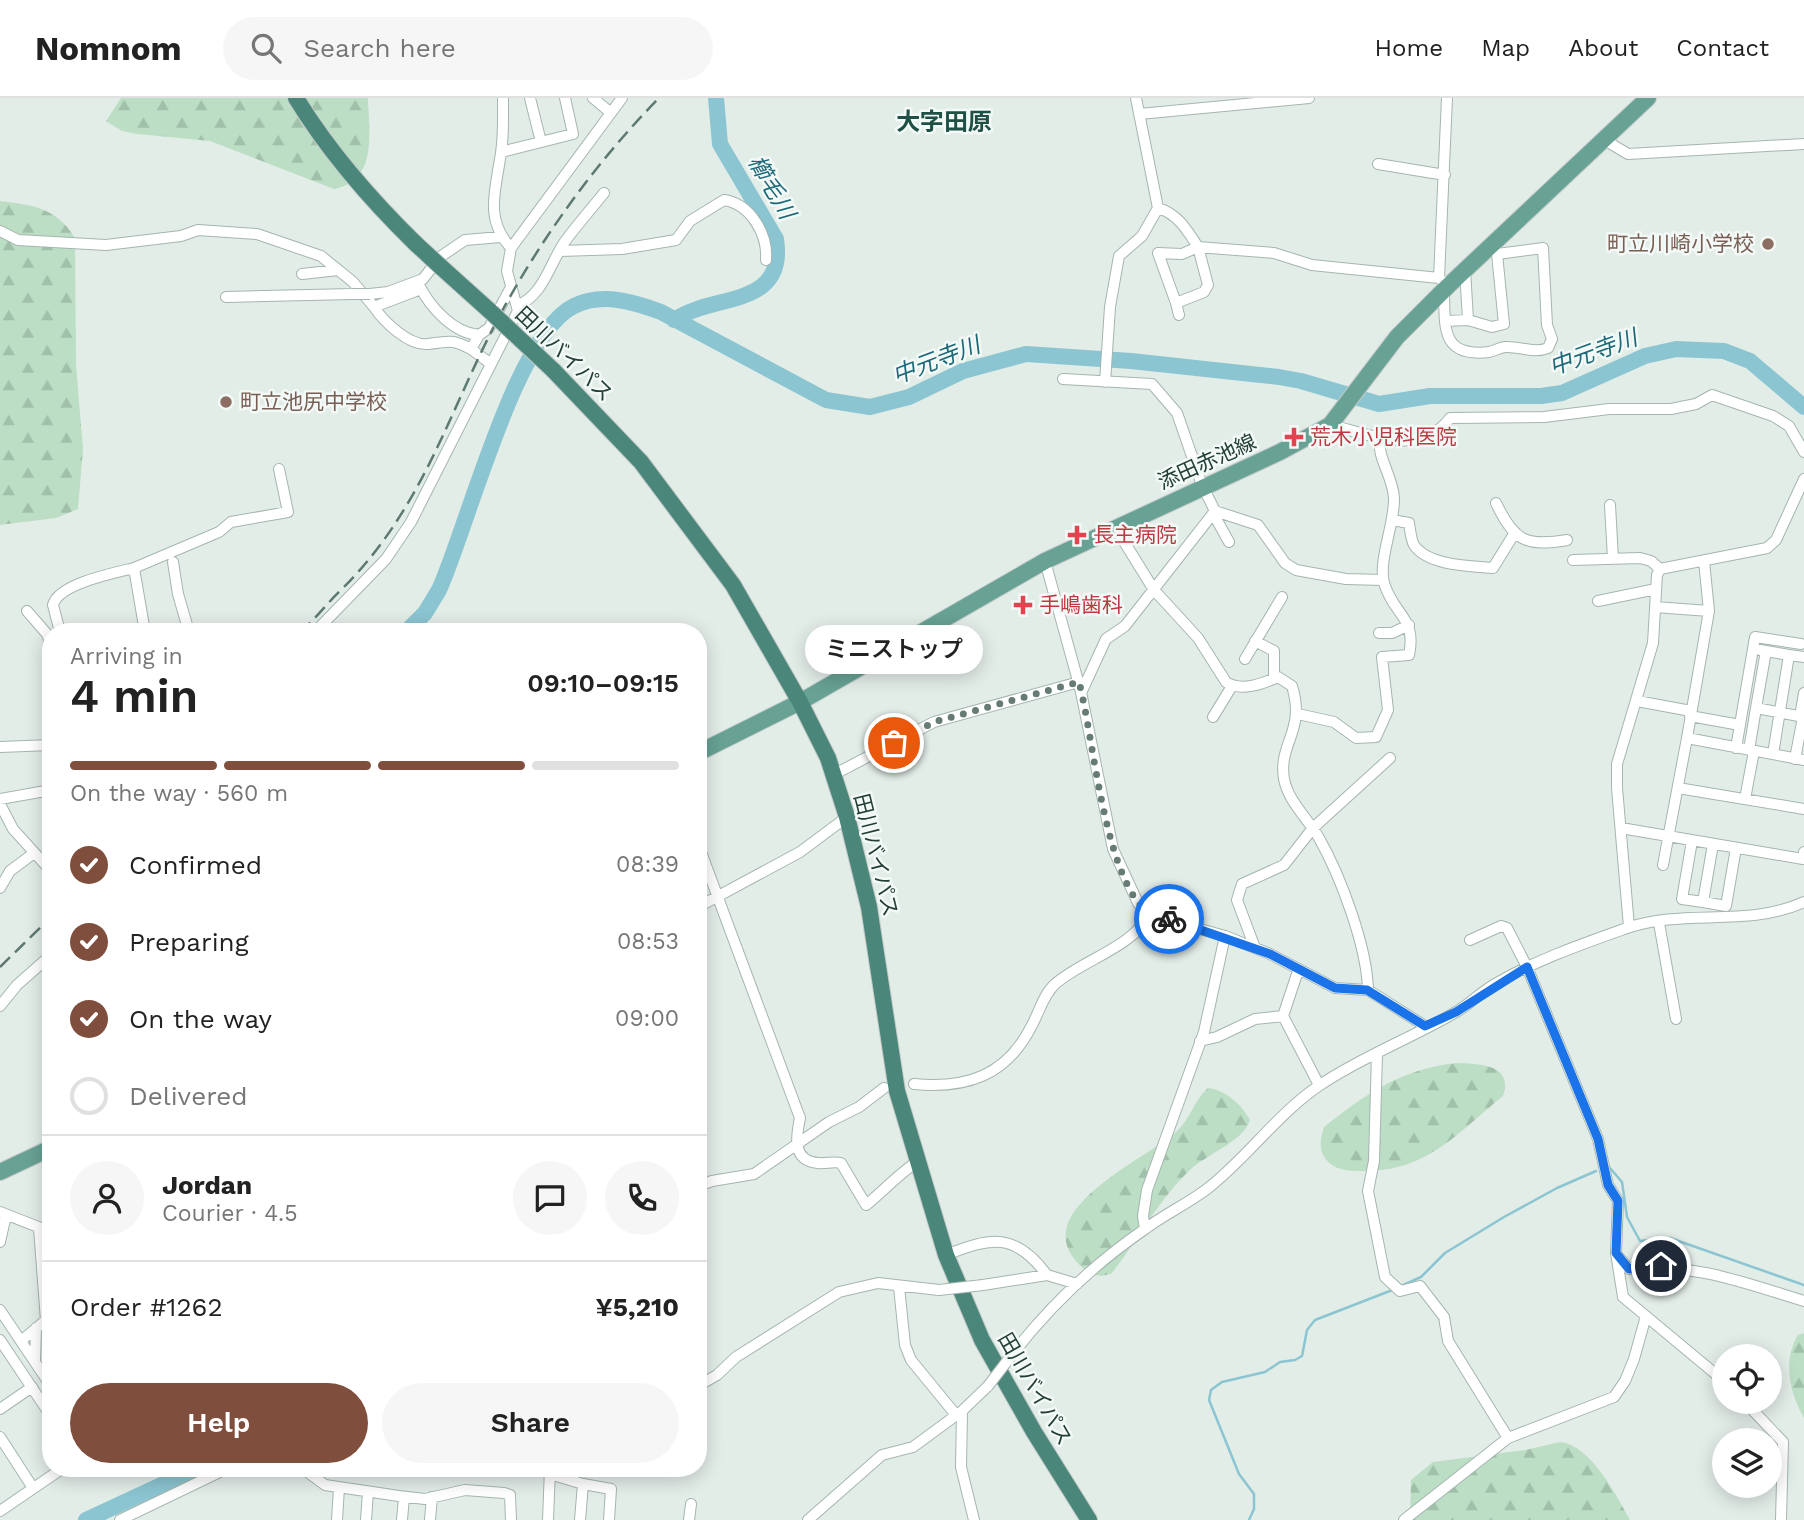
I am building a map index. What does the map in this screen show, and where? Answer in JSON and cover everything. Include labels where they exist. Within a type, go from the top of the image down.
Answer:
[{"type":"highway","name":"田川バイパス","points":[[296,98],[313,126],[377,206],[553,370],[641,462],[733,585],[800,702],[833,775],[847,817],[869,907],[897,1091],[946,1255],[982,1340],[1034,1432],[1089,1520]]},
{"type":"main road","name":"添田赤池線","points":[[707,748],[800,702],[1045,561],[1202,485],[1280,452],[1330,425],[1397,337],[1444,285],[1494,250],[1603,139],[1648,98]]},
{"type":"main road","points":[[0,1172],[42,1152]]},
{"type":"street","points":[[503,98],[501,152],[491,201],[501,237],[511,248]]},
{"type":"street","points":[[530,98],[541,142]]},
{"type":"street","points":[[565,98],[573,134]]},
{"type":"street","points":[[593,98],[611,113]]},
{"type":"street","points":[[324,623],[386,559],[411,522],[516,318],[518,305],[507,271],[511,248],[622,98]]},
{"type":"street","points":[[1105,382],[1110,307],[1119,256],[1142,236],[1158,208],[1136,98]]},
{"type":"street","points":[[1139,114],[1309,98]]},
{"type":"street","points":[[1445,321],[1468,320],[1492,327],[1504,324],[1494,250],[1543,248],[1547,325],[1552,339],[1548,348],[1542,351],[1505,347],[1490,352],[1467,352],[1447,339],[1445,321],[1444,285],[1447,98]]},
{"type":"street","points":[[501,152],[573,134],[580,136],[596,133]]},
{"type":"street","points":[[1603,139],[1628,154],[1804,144]]},
{"type":"street","points":[[1378,163],[1446,175]]},
{"type":"street","points":[[518,305],[530,301],[537,292],[560,251],[604,193]]},
{"type":"street","points":[[560,251],[622,249],[676,240],[690,221],[724,200],[736,201],[765,237],[765,260]]},
{"type":"street","points":[[1158,208],[1176,218],[1198,247],[1208,285],[1204,292],[1175,303]]},
{"type":"street","points":[[0,231],[18,240],[106,245],[181,236],[198,230],[257,234],[321,256],[338,270],[383,319],[414,342],[427,345],[453,340],[491,364]]},
{"type":"street","points":[[374,307],[419,285],[440,257],[455,244],[465,240],[501,237]]},
{"type":"street","points":[[1180,315],[1158,253],[1182,254],[1198,247],[1274,253],[1312,265],[1444,285]]},
{"type":"street","points":[[302,274],[338,270]]},
{"type":"street","points":[[1465,270],[1468,320]]},
{"type":"street","points":[[226,297],[388,292],[419,285]]},
{"type":"street","points":[[419,285],[438,312],[470,335],[479,335]]},
{"type":"street","points":[[471,349],[479,335],[489,328],[511,287]]},
{"type":"street","points":[[1063,379],[1152,384],[1177,413],[1202,485],[1229,541]]},
{"type":"street","points":[[1330,425],[1403,442],[1425,438],[1441,430],[1450,418],[1544,417],[1609,409],[1671,409],[1696,404],[1712,395],[1773,416],[1789,426],[1804,452]]},
{"type":"street","points":[[1298,714],[1334,722],[1356,738],[1376,737],[1388,710],[1382,657],[1409,655],[1413,636],[1409,625],[1394,607],[1383,580],[1392,520],[1392,482],[1378,446],[1380,436]]},
{"type":"street","points":[[58,623],[53,605],[57,597],[87,580],[134,568],[219,532],[231,522],[288,512],[279,469]]},
{"type":"street","points":[[1660,569],[1767,548],[1776,540],[1804,479]]},
{"type":"street","points":[[1496,503],[1507,528],[1514,534],[1545,543],[1567,540]]},
{"type":"street","points":[[1610,505],[1613,559]]},
{"type":"street","points":[[1214,513],[1258,524],[1285,563],[1296,569],[1346,579],[1383,580]]},
{"type":"street","points":[[833,775],[934,722],[1080,687],[1106,639],[1125,626],[1192,537],[1210,522],[1214,513]]},
{"type":"street","points":[[1392,520],[1409,523],[1414,545],[1430,557],[1464,565],[1493,568],[1514,534]]},
{"type":"street","points":[[1115,527],[1154,590],[1198,638],[1226,682],[1232,686],[1247,687],[1274,679],[1286,680],[1292,686],[1298,714],[1286,751],[1284,778],[1294,801],[1313,828],[1359,939],[1367,970],[1367,990]]},
{"type":"street","points":[[1573,560],[1640,558],[1651,561],[1660,569]]},
{"type":"street","points":[[1045,561],[1080,687],[1113,849],[1130,889],[1150,915],[1225,936],[1335,988],[1367,990],[1425,1026]]},
{"type":"street","points":[[1663,865],[1709,611],[1704,561]]},
{"type":"street","points":[[173,562],[186,623]]},
{"type":"street","points":[[134,568],[143,623]]},
{"type":"street","points":[[1629,927],[1618,764],[1653,643],[1660,569]]},
{"type":"street","points":[[1598,601],[1656,589]]},
{"type":"street","points":[[1245,659],[1282,597]]},
{"type":"street","points":[[1655,607],[1709,611]]},
{"type":"street","points":[[27,611],[42,628]]},
{"type":"street","points":[[1379,633],[1392,633],[1409,625]]},
{"type":"street","points":[[1736,748],[1755,637],[1801,644]]},
{"type":"street","points":[[1255,641],[1274,651],[1274,679]]},
{"type":"street","points":[[1745,799],[1763,651],[1804,657]]},
{"type":"street","points":[[1773,754],[1790,655]]},
{"type":"street","points":[[1213,717],[1232,686]]},
{"type":"street","points":[[1686,738],[1800,760],[1804,693]]},
{"type":"street","points":[[1637,702],[1740,725]]},
{"type":"street","points":[[1756,708],[1802,717]]},
{"type":"street","points":[[0,747],[42,745]]},
{"type":"street","points":[[1255,948],[1237,900],[1241,884],[1284,865],[1313,828],[1390,758]]},
{"type":"street","points":[[1678,788],[1804,809]]},
{"type":"street","points":[[42,792],[0,801],[13,829],[42,861]]},
{"type":"street","points":[[707,903],[800,852],[847,817]]},
{"type":"street","points":[[1621,828],[1803,859],[1804,852]]},
{"type":"street","points":[[1692,841],[1682,899],[1726,906],[1736,848]]},
{"type":"street","points":[[1703,902],[1713,844]]},
{"type":"street","points":[[0,888],[10,871],[34,853]]},
{"type":"street","points":[[707,868],[800,1118],[795,1144],[800,1154],[813,1162],[841,1163],[866,1205],[895,1182],[909,1166],[918,1162]]},
{"type":"street","points":[[808,1520],[882,1455],[913,1447],[959,1413],[988,1386],[1039,1321],[1077,1284],[1145,1228],[1189,1203],[1219,1180],[1245,1151],[1319,1085],[1425,1026],[1456,1012],[1527,967],[1629,927],[1750,917],[1804,902]]},
{"type":"street","points":[[914,1084],[961,1085],[1002,1063],[1015,1052],[1054,985],[1143,927],[1150,915]]},
{"type":"street","points":[[1659,923],[1676,1019]]},
{"type":"street","points":[[1469,940],[1501,926],[1507,928],[1527,967],[1598,1139],[1608,1185],[1618,1201],[1616,1253],[1623,1297],[1712,1371]]},
{"type":"street","points":[[1145,1228],[1143,1216],[1147,1190],[1200,1041],[1225,936]]},
{"type":"street","points":[[0,1006],[17,985],[42,963]]},
{"type":"street","points":[[1298,971],[1283,1016],[1319,1085]]},
{"type":"street","points":[[1200,1041],[1217,1037],[1255,1019],[1283,1016]]},
{"type":"street","points":[[1377,1053],[1374,1161],[1368,1191],[1385,1277],[1398,1288],[1420,1286],[1436,1304],[1444,1317],[1448,1341],[1508,1438]]},
{"type":"street","points":[[707,1183],[754,1174],[830,1122],[859,1108],[884,1088]]},
{"type":"street","points":[[0,1242],[3,1214],[42,1229]]},
{"type":"street","points":[[39,1228],[42,1259]]},
{"type":"street","points":[[946,1255],[982,1241],[995,1240],[1032,1255],[1047,1275]]},
{"type":"street","points":[[1616,1253],[1629,1269],[1686,1268],[1730,1277],[1804,1301]]},
{"type":"street","points":[[707,1381],[736,1357],[839,1292],[878,1283],[939,1290],[1047,1275],[1077,1284]]},
{"type":"street","points":[[899,1287],[905,1345],[911,1360],[959,1413],[961,1466],[974,1520]]},
{"type":"street","points":[[0,1310],[42,1372]]},
{"type":"street","points":[[1404,1520],[1508,1438],[1614,1397],[1634,1359],[1646,1316]]},
{"type":"street","points":[[42,1324],[20,1340],[3,1345],[42,1402]]},
{"type":"street","points":[[35,1362],[36,1328]]},
{"type":"street","points":[[0,1409],[32,1387]]},
{"type":"street","points":[[1756,1414],[1783,1442],[1781,1520]]},
{"type":"street","points":[[0,1437],[33,1488]]},
{"type":"street","points":[[0,1511],[50,1477]]},
{"type":"street","points":[[120,1520],[210,1477]]},
{"type":"street","points":[[314,1477],[325,1485],[404,1497],[432,1497],[465,1490],[504,1493],[510,1495],[511,1520]]},
{"type":"street","points":[[548,1520],[550,1477]]},
{"type":"street","points":[[565,1477],[583,1484],[611,1489],[609,1520]]},
{"type":"street","points":[[580,1520],[583,1484]]},
{"type":"street","points":[[337,1520],[339,1488]]},
{"type":"street","points":[[366,1520],[368,1492]]},
{"type":"street","points":[[402,1520],[404,1497]]},
{"type":"street","points":[[430,1520],[432,1497]]},
{"type":"street","points":[[689,1520],[691,1504]]},
{"type":"green space","points":[[121,98],[368,98],[368,153],[358,176],[348,184],[334,189],[210,141],[122,131],[106,121]]},
{"type":"green space","points":[[0,201],[23,204],[52,214],[75,238],[76,365],[83,449],[78,509],[56,518],[0,525]]},
{"type":"green space","points":[[1457,1063],[1484,1065],[1499,1072],[1504,1077],[1503,1096],[1440,1148],[1406,1165],[1364,1171],[1343,1170],[1324,1157],[1321,1138],[1324,1127],[1370,1093],[1419,1071]]},
{"type":"green space","points":[[1208,1088],[1227,1095],[1243,1109],[1250,1120],[1246,1128],[1233,1141],[1197,1164],[1179,1181],[1112,1273],[1100,1276],[1087,1271],[1068,1248],[1067,1227],[1077,1208],[1117,1173],[1177,1131]]},
{"type":"green space","points":[[1804,1333],[1804,1418],[1792,1388],[1789,1366],[1793,1345],[1798,1335]]},
{"type":"green space","points":[[1560,1442],[1571,1445],[1592,1461],[1610,1485],[1630,1520],[1410,1520],[1411,1480],[1433,1462],[1525,1450]]},
{"type":"waterway","name":"櫛毛川","points":[[674,320],[690,312],[744,296],[759,288],[770,277],[776,261],[776,239],[720,144],[716,98]]},
{"type":"waterway","name":"中元寺川","points":[[415,623],[425,613],[439,590],[495,435],[532,353],[553,323],[574,306],[596,300],[629,302],[661,312],[826,400],[870,407],[909,397],[963,371],[1026,354],[1131,361],[1279,377],[1379,404],[1430,396],[1541,396],[1562,393],[1645,356],[1676,349],[1724,351],[1750,361],[1804,407]]},
{"type":"waterway","points":[[1610,1168],[1622,1182],[1627,1217],[1640,1241],[1670,1238],[1804,1285]]},
{"type":"waterway","points":[[1401,1286],[1421,1277],[1445,1253],[1504,1217],[1557,1188],[1596,1171]]},
{"type":"waterway","points":[[1249,1520],[1254,1509],[1254,1494],[1239,1474],[1209,1400],[1211,1390],[1222,1382],[1265,1372],[1280,1362],[1295,1360],[1302,1356],[1307,1330],[1315,1320],[1395,1289]]},
{"type":"waterway","name":"中元寺川","points":[[86,1520],[179,1477]]},
{"type":"railway","points":[[310,623],[370,557],[395,523],[435,452],[507,302],[558,221],[616,145],[659,98]]},
{"type":"railway","points":[[0,967],[42,926]]},
{"type":"way so far","points":[[894,743],[934,722],[1079,682],[1113,849],[1138,903],[1150,915],[1169,919]]},
{"type":"place","name":"町立川崎小学校","points":[[1768,244]]},
{"type":"place","name":"町立池尻中学校","points":[[226,402]]},
{"type":"place","name":"荒木小児科医院","points":[[1294,437]]},
{"type":"place","name":"長主病院","points":[[1077,535]]},
{"type":"place","name":"手嶋歯科","points":[[1023,605]]},
{"type":"place","name":"ミニストップ","points":[[894,743]]},
{"type":"district","name":"大字田原","points":[[944,122]]},
{"type":"route","points":[[1169,919],[1225,936],[1270,954],[1335,988],[1367,990],[1425,1026],[1456,1012],[1493,985],[1527,967],[1582,1106],[1598,1139],[1608,1185],[1618,1201],[1616,1253],[1629,1269],[1661,1266]]}]
